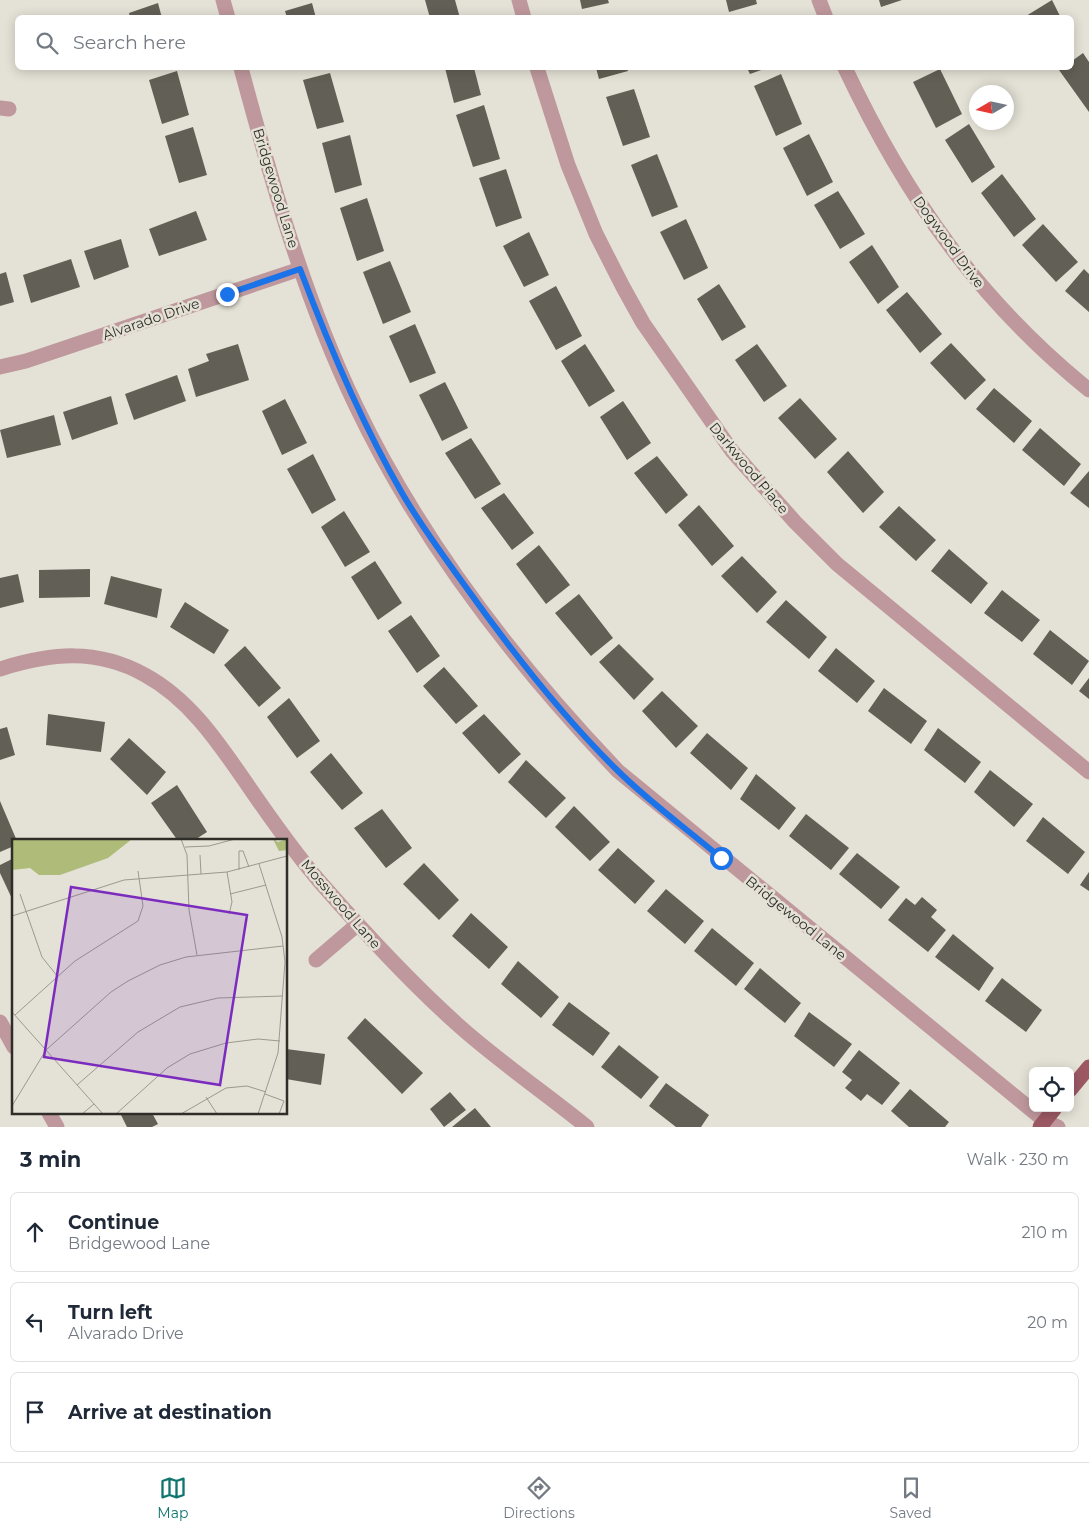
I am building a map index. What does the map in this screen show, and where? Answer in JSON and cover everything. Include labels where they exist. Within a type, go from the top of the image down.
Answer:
[{"type":"main road","points":[[1074,1085],[1089,1067]]},
{"type":"main road","points":[[1048,1125],[1053,1112]]},
{"type":"street","points":[[223,0],[227,15]]},
{"type":"street","points":[[519,0],[523,15]]},
{"type":"street","points":[[819,0],[825,15]]},
{"type":"street","name":"Bridgewood Lane","points":[[242,70],[261,144],[300,269],[356,406],[402,493],[492,624],[571,722],[618,772],[1048,1125]]},
{"type":"street","name":"Darkwood Place","points":[[538,70],[568,165],[596,234],[622,287],[643,323],[732,451],[781,508],[837,564],[1089,772]]},
{"type":"street","name":"Dogwood Drive","points":[[846,70],[869,118],[896,166],[927,215],[966,268],[1001,310],[1026,335],[1089,390]]},
{"type":"street","name":"Alvarado Drive","points":[[0,367],[26,361],[300,269]]},
{"type":"street","name":"Mosswood Lane","points":[[0,669],[45,656],[72,655],[101,658],[145,675],[166,688],[205,726],[285,839]]},
{"type":"street","name":"Mosswood Lane","points":[[288,842],[358,924],[457,1025],[579,1125]]},
{"type":"street","points":[[316,960],[358,924]]},
{"type":"street","points":[[0,1022],[12,1043]]},
{"type":"street","points":[[50,1114],[57,1127]]},
{"type":"building","points":[[425,0],[455,0],[459,15],[429,15]]},
{"type":"building","points":[[580,0],[608,0],[609,3],[582,9]]},
{"type":"building","points":[[726,0],[756,0],[757,4],[729,12]]},
{"type":"building","points":[[879,0],[902,0],[881,7]]},
{"type":"building","points":[[1052,0],[1060,15],[1028,15]]},
{"type":"building","points":[[158,3],[161,15],[129,15],[129,13]]},
{"type":"building","points":[[312,3],[315,15],[286,15],[285,11]]},
{"type":"building","points":[[1083,53],[1089,62],[1089,112],[1059,70],[1074,70],[1074,60]]},
{"type":"building","points":[[446,70],[475,70],[481,95],[454,103]]},
{"type":"building","points":[[597,70],[628,71],[599,79]]},
{"type":"building","points":[[748,70],[761,70],[750,74]]},
{"type":"building","points":[[940,70],[962,114],[936,128],[913,82]]},
{"type":"building","points":[[177,71],[189,115],[162,124],[149,80]]},
{"type":"building","points":[[330,73],[344,122],[317,129],[303,80]]},
{"type":"building","points":[[781,74],[802,124],[776,136],[754,86]]},
{"type":"building","points":[[634,89],[650,137],[623,146],[606,97]]},
{"type":"building","points":[[484,105],[500,159],[473,167],[456,115]]},
{"type":"building","points":[[969,124],[969,130],[973,130],[995,167],[972,183],[945,140]]},
{"type":"building","points":[[193,127],[207,175],[179,183],[165,136]]},
{"type":"building","points":[[809,134],[833,182],[807,196],[783,148]]},
{"type":"building","points":[[350,135],[362,185],[335,193],[322,143]]},
{"type":"building","points":[[657,154],[678,207],[652,217],[631,165]]},
{"type":"building","points":[[506,169],[522,218],[496,227],[479,178]]},
{"type":"building","points":[[1002,174],[1036,219],[1014,237],[981,193]]},
{"type":"building","points":[[838,191],[865,234],[840,249],[814,205]]},
{"type":"building","points":[[367,198],[384,251],[357,261],[340,208]]},
{"type":"building","points":[[196,211],[207,240],[159,256],[149,229]]},
{"type":"building","points":[[686,219],[708,268],[684,280],[660,232]]},
{"type":"building","points":[[1043,224],[1078,262],[1056,282],[1022,245]]},
{"type":"building","points":[[529,232],[549,275],[524,287],[503,246]]},
{"type":"building","points":[[121,239],[129,267],[94,280],[84,251]]},
{"type":"building","points":[[872,245],[899,287],[878,304],[849,262]]},
{"type":"building","points":[[71,259],[80,287],[31,303],[23,275]]},
{"type":"building","points":[[390,261],[411,312],[383,324],[363,272]]},
{"type":"building","points":[[1084,269],[1089,274],[1089,312],[1065,291]]},
{"type":"building","points":[[6,272],[14,302],[0,306],[0,274]]},
{"type":"building","points":[[719,284],[746,327],[722,341],[697,299]]},
{"type":"building","points":[[556,286],[582,336],[556,350],[529,301]]},
{"type":"building","points":[[907,292],[942,334],[920,353],[886,310]]},
{"type":"building","points":[[415,324],[436,373],[410,383],[389,336]]},
{"type":"building","points":[[951,343],[986,380],[965,400],[930,363]]},
{"type":"building","points":[[238,344],[249,380],[196,397],[188,369],[209,361],[206,354]]},
{"type":"building","points":[[585,344],[615,391],[589,407],[561,361]]},
{"type":"building","points":[[757,344],[787,386],[764,402],[735,360]]},
{"type":"building","points":[[177,375],[186,401],[134,420],[125,394]]},
{"type":"building","points":[[445,382],[468,428],[442,441],[419,395]]},
{"type":"building","points":[[994,388],[1032,421],[1014,443],[976,409]]},
{"type":"building","points":[[111,396],[118,424],[72,440],[63,412]]},
{"type":"building","points":[[800,398],[837,439],[815,459],[778,418]]},
{"type":"building","points":[[285,399],[307,443],[282,455],[262,411]]},
{"type":"building","points":[[623,401],[651,443],[627,460],[600,417]]},
{"type":"building","points":[[54,415],[61,445],[7,458],[0,430]]},
{"type":"building","points":[[1040,428],[1081,464],[1064,486],[1022,450]]},
{"type":"building","points":[[471,438],[501,484],[475,499],[445,453]]},
{"type":"building","points":[[848,451],[884,492],[863,513],[827,472]]},
{"type":"building","points":[[313,454],[336,500],[312,514],[287,469]]},
{"type":"building","points":[[657,456],[688,495],[666,514],[634,473]]},
{"type":"building","points":[[1089,471],[1089,508],[1070,493]]},
{"type":"building","points":[[504,493],[534,533],[512,550],[481,508]]},
{"type":"building","points":[[699,505],[734,546],[712,566],[678,525]]},
{"type":"building","points":[[899,506],[936,540],[916,561],[879,527]]},
{"type":"building","points":[[344,511],[370,552],[345,567],[321,527]]},
{"type":"building","points":[[539,545],[570,585],[546,604],[516,564]]},
{"type":"building","points":[[949,549],[988,583],[971,604],[931,571]]},
{"type":"building","points":[[742,556],[777,592],[757,613],[721,576]]},
{"type":"building","points":[[375,561],[402,603],[378,620],[351,577]]},
{"type":"building","points":[[90,569],[90,597],[39,598],[39,570]]},
{"type":"building","points":[[18,574],[24,602],[0,608],[0,578]]},
{"type":"building","points":[[111,576],[162,589],[157,618],[104,604]]},
{"type":"building","points":[[1002,590],[1040,620],[1022,642],[984,613]]},
{"type":"building","points":[[579,594],[613,638],[591,656],[555,613]]},
{"type":"building","points":[[786,600],[827,637],[809,659],[766,622]]},
{"type":"building","points":[[185,602],[229,630],[214,654],[170,627]]},
{"type":"building","points":[[411,615],[440,656],[417,673],[388,631]]},
{"type":"building","points":[[1050,630],[1089,661],[1072,685],[1033,654]]},
{"type":"building","points":[[619,644],[654,679],[634,700],[599,662]]},
{"type":"building","points":[[245,646],[281,688],[259,707],[224,665]]},
{"type":"building","points":[[836,648],[875,681],[857,703],[818,671]]},
{"type":"building","points":[[444,667],[478,706],[456,724],[423,686]]},
{"type":"building","points":[[1089,678],[1089,699],[1079,691]]},
{"type":"building","points":[[884,688],[927,721],[911,744],[868,711]]},
{"type":"building","points":[[662,691],[698,726],[676,748],[642,711]]},
{"type":"building","points":[[289,698],[320,741],[297,758],[267,717]]},
{"type":"building","points":[[48,714],[105,722],[101,752],[46,745]]},
{"type":"building","points":[[484,714],[521,754],[499,774],[462,733]]},
{"type":"building","points":[[7,727],[15,755],[0,760],[0,729]]},
{"type":"building","points":[[938,728],[981,762],[965,783],[924,750]]},
{"type":"building","points":[[707,733],[748,768],[731,790],[690,753]]},
{"type":"building","points":[[129,738],[166,772],[147,795],[110,759]]},
{"type":"building","points":[[331,753],[363,793],[342,810],[310,772]]},
{"type":"building","points":[[526,760],[566,798],[546,818],[508,782]]},
{"type":"building","points":[[990,770],[1033,804],[1014,827],[974,792]]},
{"type":"building","points":[[756,774],[796,808],[779,830],[740,799]]},
{"type":"building","points":[[177,785],[207,832],[196,839],[177,839],[151,803]]},
{"type":"building","points":[[0,801],[16,839],[12,839],[12,847],[0,852]]},
{"type":"building","points":[[574,806],[610,842],[590,861],[555,827]]},
{"type":"building","points":[[382,809],[412,848],[386,868],[354,828]]},
{"type":"building","points":[[806,814],[849,848],[831,870],[789,836]]},
{"type":"building","points":[[1043,817],[1085,852],[1068,874],[1026,841]]},
{"type":"building","points":[[618,848],[655,881],[635,904],[598,870]]},
{"type":"building","points":[[857,853],[900,887],[881,909],[839,874]]},
{"type":"building","points":[[12,859],[12,899],[0,873],[0,865]]},
{"type":"building","points":[[424,863],[459,900],[439,920],[403,884]]},
{"type":"building","points":[[1089,872],[1089,891],[1080,885]]},
{"type":"building","points":[[666,889],[704,921],[685,944],[647,911]]},
{"type":"building","points":[[922,897],[937,910],[931,917],[946,930],[928,952],[888,920],[906,898],[915,905]]},
{"type":"building","points":[[471,913],[508,947],[489,969],[452,936]]},
{"type":"building","points":[[712,928],[754,963],[736,986],[694,951]]},
{"type":"building","points":[[953,934],[994,968],[979,991],[935,957]]},
{"type":"building","points":[[518,961],[559,997],[541,1018],[501,984]]},
{"type":"building","points":[[760,968],[801,1003],[785,1023],[744,989]]},
{"type":"building","points":[[1002,978],[1042,1010],[1026,1032],[985,1001]]},
{"type":"building","points":[[569,1002],[610,1033],[593,1056],[552,1025]]},
{"type":"building","points":[[809,1012],[852,1044],[834,1067],[794,1036]]},
{"type":"building","points":[[365,1018],[423,1073],[402,1094],[347,1038]]},
{"type":"building","points":[[619,1045],[659,1077],[641,1099],[601,1067]]},
{"type":"building","points":[[288,1049],[325,1054],[321,1085],[288,1079]]},
{"type":"building","points":[[859,1050],[900,1083],[882,1105],[867,1094],[861,1101],[845,1088],[852,1080],[842,1072]]},
{"type":"building","points":[[666,1083],[709,1115],[701,1127],[676,1127],[649,1106]]},
{"type":"building","points":[[910,1089],[949,1122],[945,1127],[909,1127],[891,1111]]},
{"type":"building","points":[[450,1092],[466,1110],[444,1127],[430,1109]]},
{"type":"building","points":[[475,1108],[491,1127],[452,1127]]},
{"type":"building","points":[[120,1114],[153,1114],[158,1124],[152,1127],[127,1127]]},
{"type":"route","points":[[227,294],[300,269],[356,406],[402,493],[481,609],[530,673],[571,722],[618,772],[721,858]]}]
